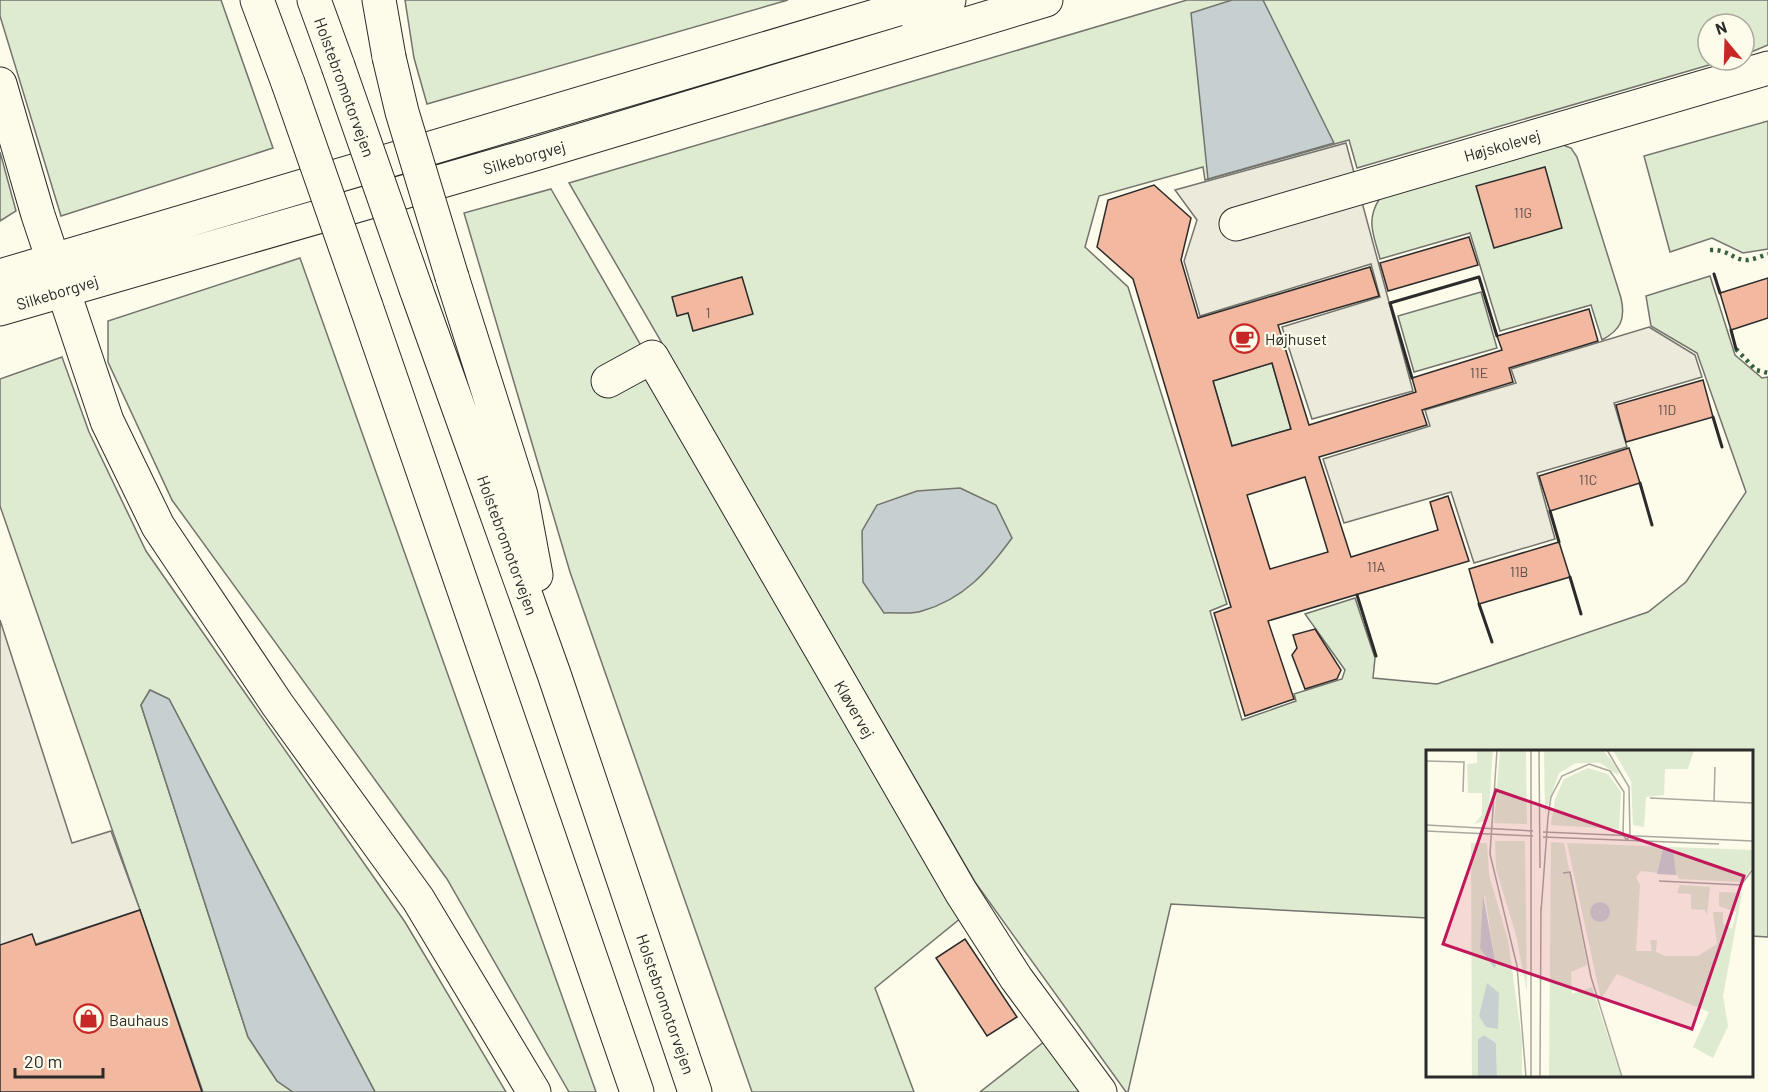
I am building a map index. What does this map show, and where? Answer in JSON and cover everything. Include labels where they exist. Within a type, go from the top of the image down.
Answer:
[{"type":"main road","points":[[257,0],[366,306],[638,1092]]},
{"type":"main road","name":"Holstebromotorvejen","points":[[314,0],[554,674],[695,1092]]},
{"type":"main road","points":[[379,0],[388,57],[402,112],[521,495],[554,674]]},
{"type":"main road","points":[[941,32],[949,0]]},
{"type":"main road","name":"Silkeborgvej","points":[[0,276],[58,275],[535,154],[1046,0]]},
{"type":"main road","points":[[912,2],[941,32]]},
{"type":"main road","name":"Silkeborgvej","points":[[0,309],[58,275],[912,2]]},
{"type":"main road","name":"Højskolevej","points":[[1236,224],[1768,68]]},
{"type":"main road","points":[[0,84],[38,215],[107,421],[158,526],[277,704],[418,899],[534,1092]]},
{"type":"main road","name":"Kløvervej","points":[[608,381],[652,357],[961,892],[1016,978],[1100,1092]]},
{"type":"green space","points":[[0,0],[221,0],[273,148],[61,216],[0,16]]},
{"type":"green space","points":[[405,0],[788,0],[427,104],[414,58]]},
{"type":"green space","points":[[1187,0],[1768,0],[1768,45],[1756,50],[1756,12],[1696,12],[1696,69],[1357,168],[1349,140],[1205,180],[1203,167],[1099,196],[1085,247],[1128,287],[1227,604],[1210,611],[1242,720],[1296,701],[1294,694],[1342,679],[1345,670],[1305,614],[1355,598],[1375,658],[1373,678],[1437,684],[1648,612],[1686,582],[1746,492],[1697,353],[1651,326],[1646,296],[1710,276],[1735,355],[1762,378],[1768,377],[1768,937],[1753,936],[1753,750],[1426,750],[1426,918],[1171,904],[1128,1092],[1126,1092],[975,882],[569,183]]},
{"type":"green space","points":[[1768,121],[1768,249],[1743,253],[1712,238],[1670,252],[1644,156]]},
{"type":"green space","points":[[1563,145],[1571,148],[1577,157],[1621,298],[1623,312],[1620,324],[1602,340],[1591,305],[1500,331],[1470,233],[1380,259],[1373,235],[1372,221],[1375,206],[1380,198]]},
{"type":"green space","points":[[0,152],[16,211],[0,221]]},
{"type":"green space","points":[[551,189],[967,913],[875,988],[914,1092],[752,1092],[570,572],[464,213]]},
{"type":"green space","points":[[300,258],[596,1092],[569,1092],[447,879],[172,500],[108,362],[108,321]]},
{"type":"green space","points":[[1481,292],[1497,348],[1414,372],[1398,316]]},
{"type":"green space","points":[[62,357],[89,432],[146,551],[405,922],[506,1092],[375,1092],[169,699],[150,690],[141,705],[248,1037],[277,1081],[293,1092],[203,1092],[0,506],[0,379]]},
{"type":"green space","points":[[1272,363],[1291,429],[1232,446],[1213,381]]},
{"type":"green space","points":[[1045,1041],[1083,1092],[980,1092]]},
{"type":"shaded area","points":[[1232,0],[1263,0],[1334,143],[1208,179],[1191,13]]},
{"type":"shaded area","points":[[1346,143],[1413,391],[1312,419],[1282,327],[1380,297],[1371,264],[1200,316],[1184,261],[1197,220],[1175,190]]},
{"type":"shaded area","points":[[1649,327],[1695,355],[1702,377],[1614,403],[1627,447],[1537,473],[1555,539],[1474,563],[1451,492],[1344,523],[1323,459],[1430,426],[1425,410],[1516,383],[1511,369]]},
{"type":"shaded area","points":[[960,488],[996,505],[1012,538],[984,573],[962,592],[937,606],[918,612],[884,613],[863,582],[862,531],[877,505],[917,491]]},
{"type":"shaded area","points":[[0,620],[72,843],[111,831],[140,910],[0,956]]},
{"type":"shaded area","points":[[150,690],[169,699],[375,1092],[293,1092],[277,1081],[248,1037],[141,705]]},
{"type":"building","points":[[1545,167],[1562,228],[1494,248],[1476,186]]},
{"type":"building","points":[[1154,185],[1191,218],[1181,260],[1198,318],[1370,267],[1379,296],[1278,325],[1309,425],[1416,392],[1412,378],[1502,350],[1497,336],[1589,309],[1598,341],[1509,368],[1513,382],[1422,410],[1427,425],[1319,457],[1351,557],[1438,530],[1430,502],[1448,496],[1469,561],[1268,621],[1294,699],[1245,716],[1214,613],[1231,607],[1133,279],[1097,247],[1108,200]],"holes":[[[1272,363],[1291,429],[1232,446],[1213,381]],[[1305,477],[1328,552],[1270,569],[1247,495]]]},
{"type":"building","points":[[1469,237],[1478,265],[1388,291],[1380,263]]},
{"type":"building","points":[[742,277],[753,314],[693,331],[688,313],[677,316],[672,297]]},
{"type":"building","points":[[1768,278],[1768,318],[1731,330],[1720,293]]},
{"type":"building","points":[[1703,380],[1713,417],[1626,442],[1616,405]]},
{"type":"building","points":[[1629,448],[1640,483],[1550,511],[1539,476]]},
{"type":"building","points":[[1559,542],[1570,577],[1479,604],[1469,569]]},
{"type":"building","points":[[1315,629],[1341,670],[1337,679],[1305,689],[1292,655],[1297,648],[1293,635]]},
{"type":"building","name":"Bauhaus","points":[[140,910],[202,1092],[0,1092],[0,945],[32,934],[36,945]]},
{"type":"building","points":[[965,939],[1017,1017],[987,1036],[936,958]]},
{"type":"hedge","points":[[1710,250],[1722,251],[1743,260],[1751,260],[1768,254]]},
{"type":"hedge","points":[[1736,349],[1756,370],[1768,373]]},
{"type":"wall","points":[[1714,274],[1720,293]]},
{"type":"wall","points":[[1412,378],[1390,303],[1479,277],[1497,336]]},
{"type":"wall","points":[[1731,330],[1736,349]]},
{"type":"wall","points":[[1713,417],[1722,447]]},
{"type":"wall","points":[[1640,483],[1652,525]]},
{"type":"wall","points":[[1550,511],[1559,542]]},
{"type":"wall","points":[[1570,577],[1581,614]]},
{"type":"wall","points":[[1357,595],[1376,656]]},
{"type":"wall","points":[[1479,604],[1492,642]]},
{"type":"place","name":"Højhuset","points":[[1244,338]]},
{"type":"place","name":"Bauhaus","points":[[88,1019]]}]
